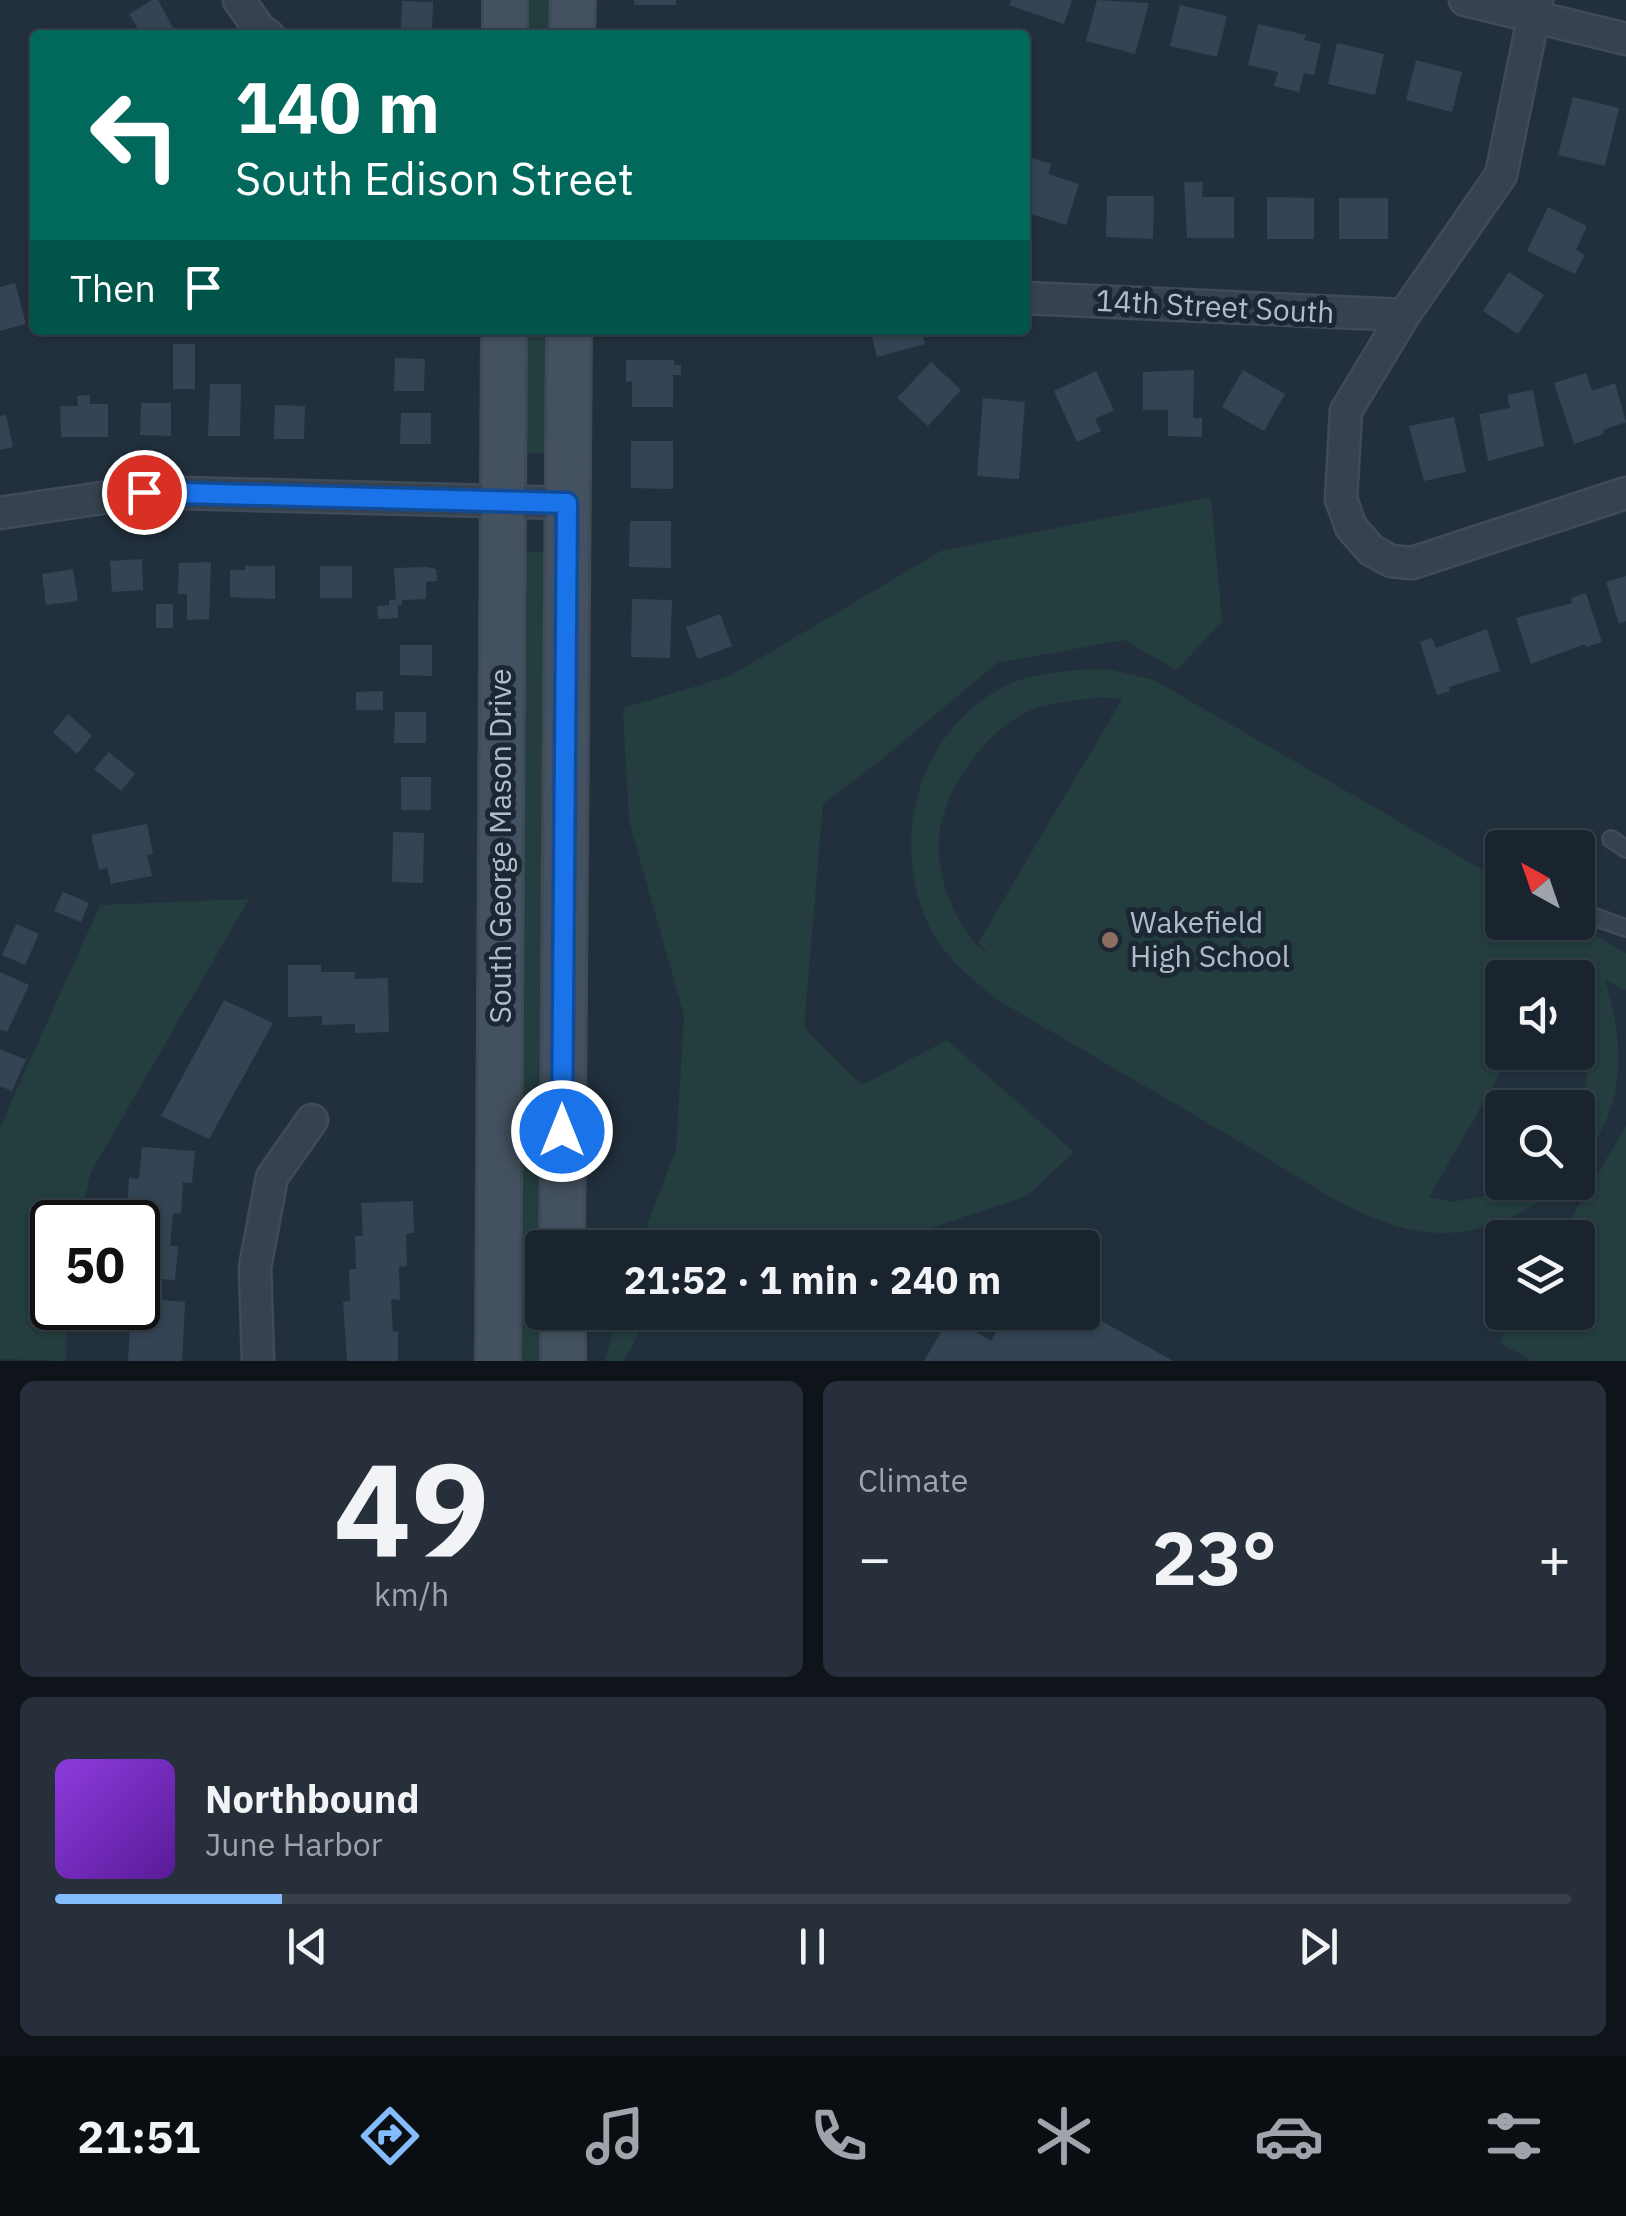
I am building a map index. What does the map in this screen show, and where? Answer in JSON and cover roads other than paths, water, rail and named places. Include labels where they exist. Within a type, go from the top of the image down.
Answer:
[{"type":"main road","points":[[505,0],[505,30]]},
{"type":"main road","points":[[572,30],[573,0]]},
{"type":"main road","name":"South George Mason Drive","points":[[498,1361],[504,335]]},
{"type":"main road","name":"South George Mason Drive","points":[[562,1230],[569,335]]},
{"type":"main road","points":[[562,1330],[562,1361]]},
{"type":"street","points":[[239,0],[260,30]]},
{"type":"street","points":[[1465,0],[1535,9],[1626,39]]},
{"type":"street","points":[[1535,9],[1501,175],[1404,315],[1346,412],[1342,499],[1350,527],[1372,550],[1390,561],[1412,562],[1626,493]]},
{"type":"street","name":"14th Street South","points":[[1030,298],[1404,315]]},
{"type":"street","points":[[0,513],[144,492],[567,503]]},
{"type":"street","points":[[258,1361],[255,1267],[272,1177],[312,1120]]},
{"type":"lane","points":[[1611,839],[1626,849]]},
{"type":"lane","points":[[1595,918],[1626,928]]},
{"type":"place","name":"Wakefield High School","points":[[1110,940]]}]
